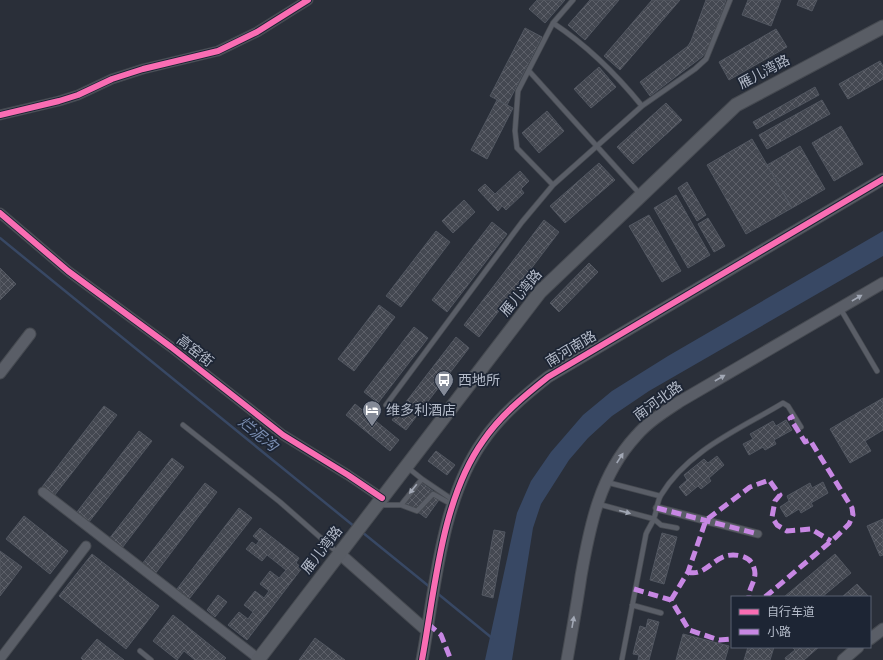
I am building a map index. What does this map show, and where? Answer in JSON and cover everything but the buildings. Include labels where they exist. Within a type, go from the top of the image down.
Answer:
[{"type":"main road","name":"雁儿湾路","points":[[259,659],[540,292],[736,105],[883,27]]},
{"type":"street","points":[[0,115],[59,102],[112,79],[143,69],[218,51],[250,36],[308,0]]},
{"type":"street","name":"南河南路","points":[[422,660],[446,525],[464,474],[482,441],[520,400],[548,377],[883,179]]},
{"type":"street","name":"高窑街","points":[[0,212],[68,271],[171,347],[283,435],[348,474],[379,502]]},
{"type":"street","name":"南河北路","points":[[567,660],[590,524],[596,504],[606,482],[621,454],[631,442],[657,417],[883,283]]},
{"type":"street","points":[[0,373],[30,334]]},
{"type":"street","points":[[43,492],[259,659]]},
{"type":"street","points":[[657,508],[758,534]]},
{"type":"street","points":[[0,659],[86,546]]},
{"type":"street","points":[[342,551],[428,627]]},
{"type":"street","points":[[871,638],[883,629]]},
{"type":"street","points":[[843,660],[857,648]]},
{"type":"lane","points":[[552,185],[517,148],[515,131],[518,91],[553,23],[573,0]]},
{"type":"lane","points":[[386,405],[522,222],[552,185],[642,106],[695,69],[706,59],[730,0]]},
{"type":"lane","points":[[553,23],[589,49],[617,75],[642,106]]},
{"type":"lane","points":[[529,71],[641,196]]},
{"type":"lane","points":[[840,308],[877,371]]},
{"type":"lane","points":[[622,659],[646,534],[654,519],[660,496],[672,479],[687,462],[783,403],[788,406],[801,427]]},
{"type":"lane","points":[[183,425],[342,551]]},
{"type":"lane","points":[[406,467],[454,503]]},
{"type":"lane","points":[[401,505],[422,479]]},
{"type":"lane","points":[[606,482],[660,496]]},
{"type":"lane","points":[[379,502],[401,505],[417,511],[432,494],[454,503]]},
{"type":"lane","points":[[596,504],[654,519],[661,525],[677,528]]},
{"type":"lane","points":[[632,605],[662,613]]},
{"type":"lane","points":[[140,652],[151,660]]},
{"type":"water","points":[[883,231],[883,256],[649,391],[612,416],[588,438],[569,460],[541,504],[533,528],[512,660],[485,660],[517,513],[531,481],[551,452],[583,415],[612,391],[668,356]]},
{"type":"waterway","name":"烂泥沟","points":[[0,238],[355,527]]},
{"type":"waterway","name":"烂泥沟","points":[[362,532],[431,588]]},
{"type":"waterway","name":"烂泥沟","points":[[437,593],[492,638]]},
{"type":"marked path","points":[[766,596],[836,537],[849,524],[853,515],[852,508],[810,440],[805,442],[790,418],[794,416]]},
{"type":"marked path","points":[[671,600],[688,572],[706,520],[750,487],[769,480],[780,495],[775,501],[772,517],[777,525],[787,531],[811,529],[831,541]]},
{"type":"marked path","points":[[657,508],[758,534]]},
{"type":"marked path","points":[[688,572],[695,573],[701,571],[725,556],[741,556],[751,562],[755,572],[749,596]]},
{"type":"marked path","points":[[634,589],[671,600],[689,630],[719,640],[731,639]]},
{"type":"marked path","points":[[428,624],[441,635],[451,660]]},
{"type":"cycle path","points":[[0,115],[78,95],[112,79],[143,69],[218,51],[257,32],[308,0]]},
{"type":"cycle path","points":[[422,660],[436,576],[449,518],[458,490],[469,464],[483,441],[497,423],[521,399],[548,377],[883,179]]},
{"type":"cycle path","points":[[0,213],[68,271],[171,347],[283,435],[382,498]]},
{"type":"place","name":"西地所","points":[[444,397]]},
{"type":"place","name":"维多利酒店","points":[[372,427]]}]
